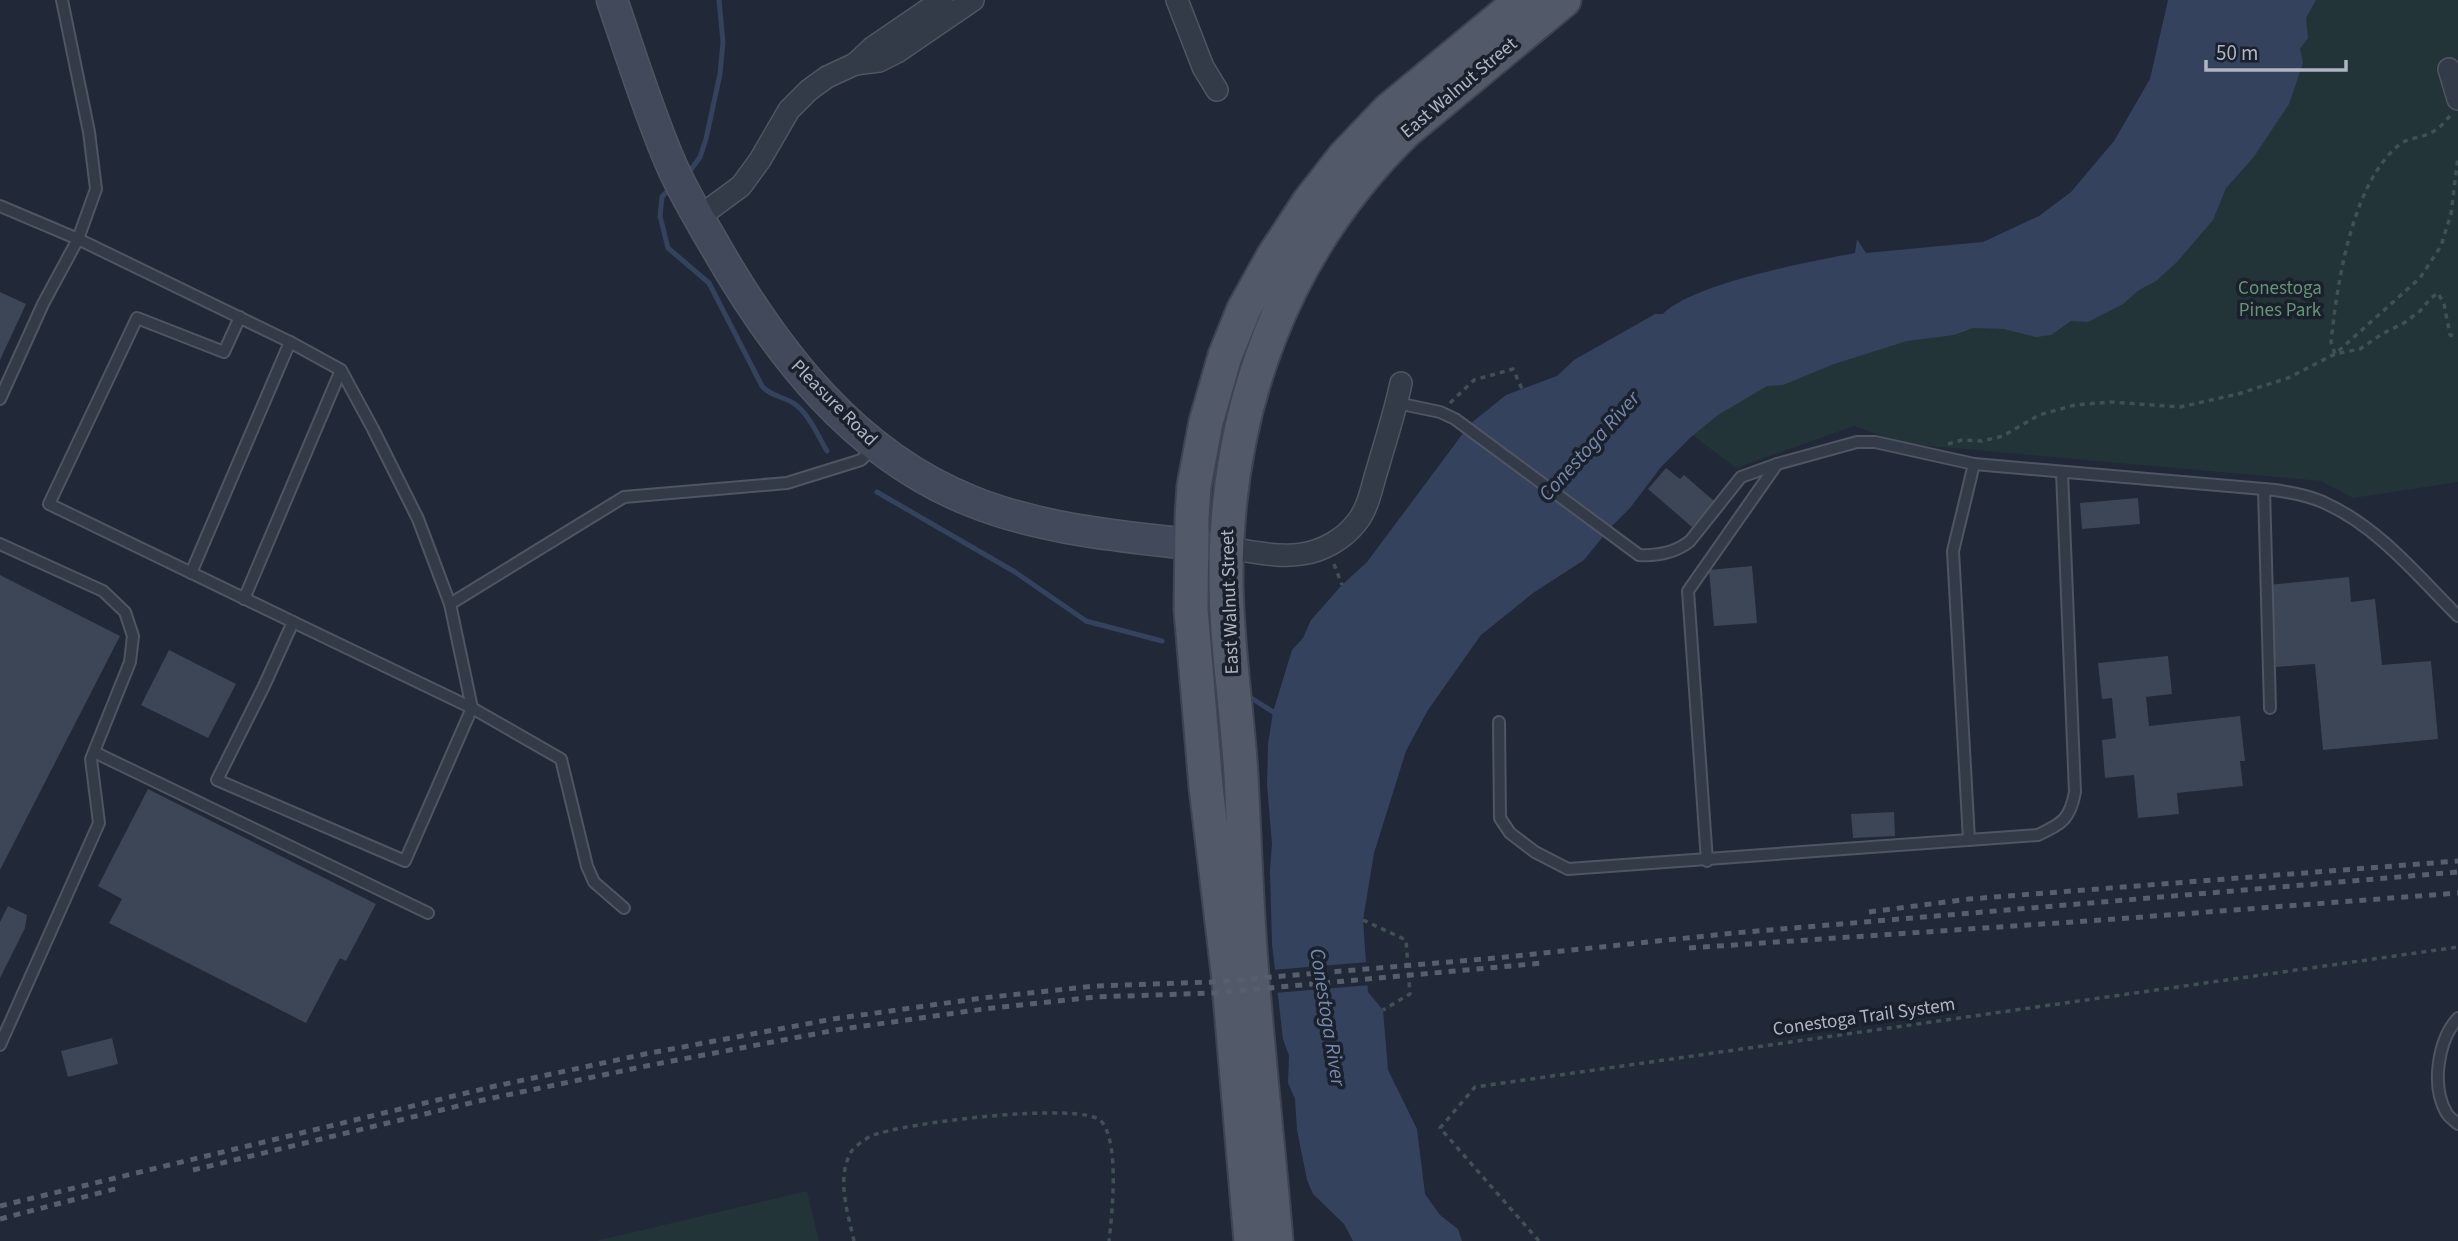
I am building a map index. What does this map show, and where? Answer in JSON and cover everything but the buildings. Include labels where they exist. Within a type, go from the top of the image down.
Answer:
[{"type":"main road","name":"East Walnut Street","points":[[1251,1241],[1228,972],[1206,787],[1191,610],[1194,485],[1213,392],[1244,309],[1273,257],[1309,202],[1366,133],[1414,88],[1522,0]]},
{"type":"main road","name":"East Walnut Street","points":[[1276,1241],[1250,953],[1239,750],[1227,608],[1226,548],[1230,488],[1248,402],[1280,312],[1313,246],[1346,197],[1385,151],[1431,109],[1564,0]]},
{"type":"street","name":"Pleasure Road","points":[[612,0],[663,144],[699,217],[738,285],[781,349],[818,392],[875,446],[931,483],[971,502],[1007,514],[1080,530],[1279,555],[1303,554],[1327,546],[1356,523],[1368,499],[1399,393]]},
{"type":"street","points":[[855,64],[872,48],[942,0]]},
{"type":"street","points":[[699,217],[741,186],[760,160],[781,121],[798,100],[827,77],[855,64],[878,61],[897,52],[973,0]]},
{"type":"street","points":[[1177,0],[1203,67],[1217,90]]},
{"type":"street","points":[[2449,69],[2456,106]]},
{"type":"lane","points":[[0,399],[43,304],[78,239],[96,189],[89,132],[62,0]]},
{"type":"lane","points":[[0,206],[78,239],[240,317],[341,370],[418,519],[450,604],[472,708],[405,861],[217,780],[293,622]]},
{"type":"lane","points":[[240,317],[224,352],[137,318],[49,504],[472,708],[561,759],[587,866],[594,882],[624,908]]},
{"type":"lane","points":[[191,573],[290,342]]},
{"type":"lane","points":[[244,598],[341,370]]},
{"type":"lane","points":[[1399,393],[1455,418],[1639,555],[1651,556],[1674,551],[1689,541],[1741,477],[1857,442],[1875,442],[1974,464],[2264,489],[2304,495],[2327,504],[2369,529],[2458,616]]},
{"type":"lane","points":[[450,604],[624,497],[787,484],[861,460],[875,446]]},
{"type":"lane","points":[[1707,861],[1688,591],[1777,464]]},
{"type":"lane","points":[[1969,840],[1953,551],[1974,464]]},
{"type":"lane","points":[[1499,722],[1500,818],[1510,833],[1535,852],[1568,869],[2038,835],[2060,824],[2072,812],[2075,792],[2063,472]]},
{"type":"lane","points":[[2264,489],[2270,708]]},
{"type":"lane","points":[[0,544],[103,591],[125,612],[133,636],[130,662],[91,759],[99,823],[0,1045]]},
{"type":"lane","points":[[94,752],[428,913]]},
{"type":"lane","points":[[2458,1018],[2442,1044],[2438,1090],[2447,1114],[2458,1124]]},
{"type":"path","points":[[2335,354],[2331,342],[2344,260],[2365,192],[2382,163],[2400,143],[2434,131],[2456,106]]},
{"type":"path","points":[[1939,456],[1948,443],[1962,440],[1982,441],[2003,436],[2039,415],[2074,405],[2111,402],[2180,407],[2238,394],[2288,378],[2335,354],[2420,278],[2441,246],[2451,214],[2458,157]]},
{"type":"path","points":[[2335,354],[2360,349],[2404,323],[2438,293],[2444,304],[2450,335],[2458,336]]},
{"type":"path","points":[[1440,412],[1474,380],[1500,372],[1513,369],[1522,389]]},
{"type":"path","points":[[1363,920],[1406,940],[1410,994],[1383,1010]]},
{"type":"path","name":"Conestoga Trail System","points":[[1539,1241],[1440,1128],[1475,1087],[2458,947]]},
{"type":"path","points":[[854,1241],[844,1192],[845,1172],[851,1150],[870,1137],[932,1122],[971,1117],[1067,1114],[1090,1114],[1101,1121],[1108,1133],[1112,1173],[1109,1241]]},
{"type":"green space","name":"Conestoga Pines Park","points":[[2220,0],[2458,0],[2458,482],[2353,498],[2321,481],[1907,444],[1854,426],[1736,468],[1641,396],[2068,245]]},
{"type":"green space","points":[[807,1191],[819,1241],[596,1241]]},
{"type":"water","name":"Conestoga River","points":[[2168,0],[2316,0],[2306,18],[2308,38],[2300,49],[2303,63],[2289,104],[2253,158],[2226,188],[2213,220],[2177,262],[2156,281],[2139,290],[2123,304],[2088,322],[2071,321],[2051,335],[2036,337],[2004,329],[1973,328],[1954,335],[1907,341],[1834,364],[1783,385],[1767,386],[1718,415],[1661,467],[1630,508],[1584,560],[1533,593],[1481,635],[1428,710],[1406,751],[1374,853],[1363,920],[1368,992],[1383,1010],[1388,1070],[1417,1129],[1425,1194],[1440,1215],[1458,1229],[1462,1241],[1353,1241],[1344,1224],[1313,1194],[1307,1180],[1297,1130],[1295,1099],[1288,1083],[1289,1056],[1283,1039],[1272,944],[1268,744],[1273,712],[1292,650],[1303,638],[1311,620],[1367,562],[1470,424],[1506,395],[1557,376],[1574,360],[1655,314],[1663,314],[1699,293],[1753,275],[1855,253],[1857,239],[1866,253],[1983,242],[2039,216],[2071,192],[2114,141],[2150,79]]},
{"type":"pier","points":[[1369,962],[1371,985],[1274,993],[1272,970]]},
{"type":"waterway","points":[[687,175],[700,157],[706,139],[720,74],[723,42],[719,0]]},
{"type":"waterway","points":[[670,188],[662,197],[660,216],[668,248],[709,283],[762,386],[801,410],[810,420],[827,451]]},
{"type":"waterway","points":[[877,492],[1015,572],[1086,621],[1162,641]]},
{"type":"waterway","points":[[1248,696],[1278,715]]},
{"type":"railway","points":[[1869,912],[1969,899],[2458,861]]},
{"type":"railway","points":[[0,1206],[491,1087],[645,1054],[833,1019],[982,998],[1094,986],[1213,982],[1496,958],[1734,933],[2458,872]]},
{"type":"railway","points":[[1689,948],[2458,893]]},
{"type":"railway","points":[[193,1170],[483,1100],[836,1030],[1094,997],[1214,993],[1543,963]]},
{"type":"railway","points":[[0,1219],[122,1187]]}]
